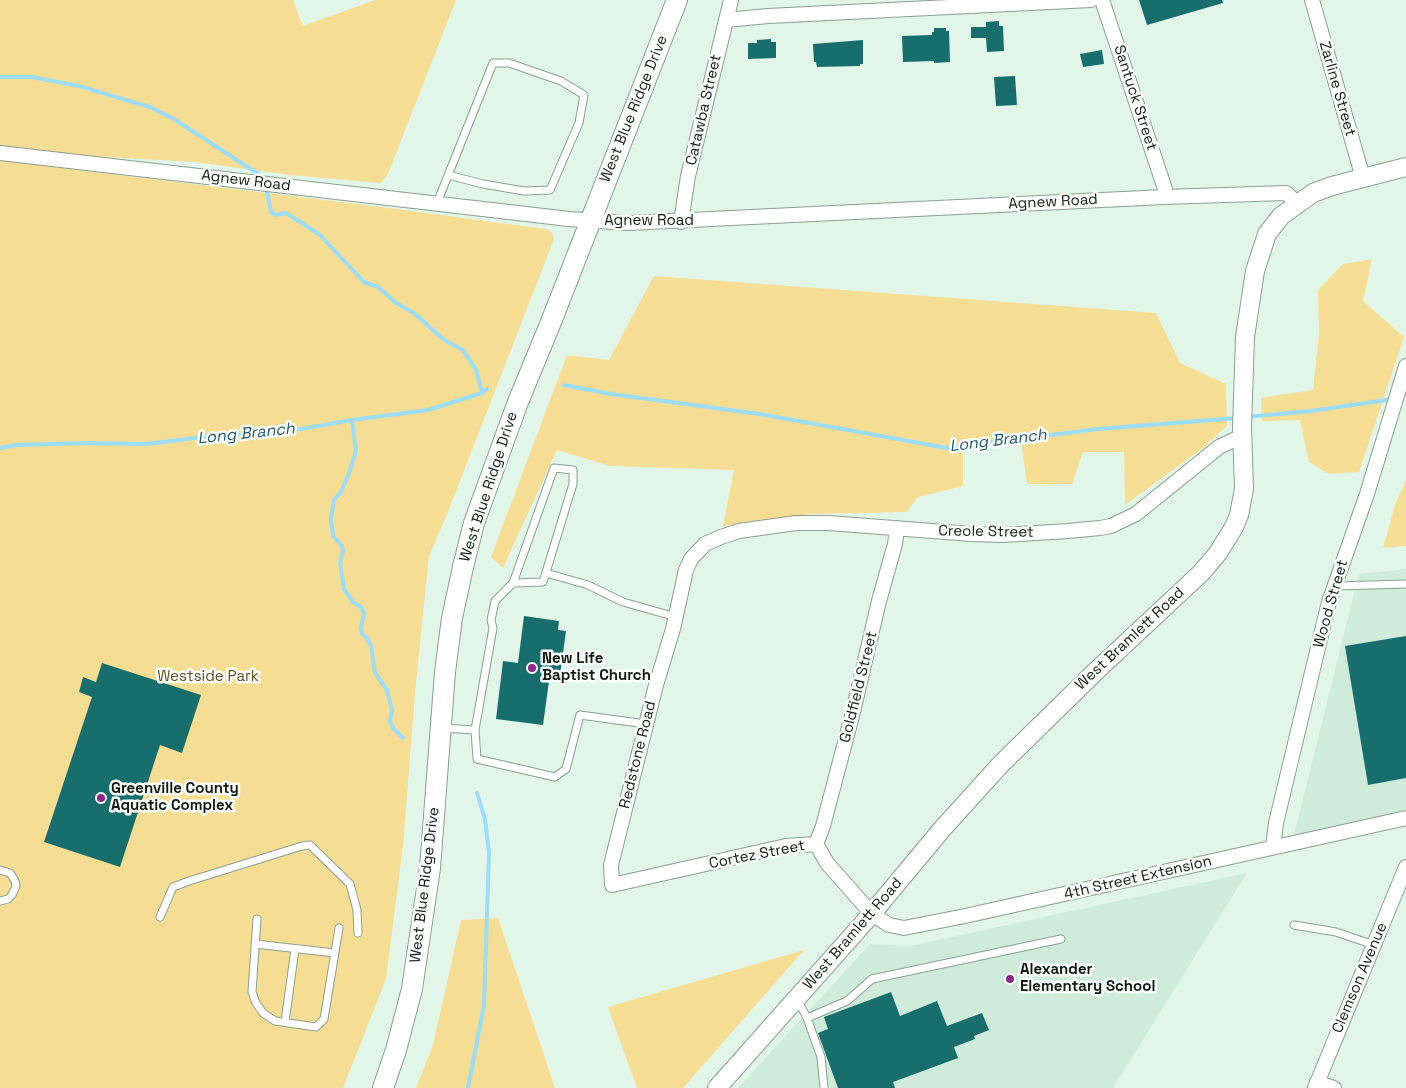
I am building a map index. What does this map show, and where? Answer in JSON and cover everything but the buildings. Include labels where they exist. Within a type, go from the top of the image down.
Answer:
[{"type":"main road","name":"West Blue Ridge Drive","points":[[383,1088],[396,1050],[412,989],[430,868],[440,728],[452,618],[462,567],[474,522],[518,402],[677,0]]},
{"type":"street","name":"Catawba Street","points":[[681,222],[688,176],[731,0]]},
{"type":"street","points":[[726,20],[768,16],[1091,0]]},
{"type":"street","name":"Santuck Street","points":[[1102,0],[1165,190],[1164,197]]},
{"type":"street","name":"Zarline Street","points":[[1312,0],[1363,178]]},
{"type":"street","name":"Agnew Road","points":[[0,153],[628,223],[681,222],[1164,197],[1286,193],[1297,203]]},
{"type":"street","name":"West Bramlett Road","points":[[717,1088],[872,914],[943,828],[1001,764],[1095,672],[1201,573],[1218,553],[1234,527],[1242,502],[1245,476],[1242,432],[1245,338],[1255,271],[1267,234],[1281,216],[1297,203],[1322,190],[1406,167]]},
{"type":"street","name":"Wood Street","points":[[1272,847],[1278,814],[1334,586],[1367,494],[1406,366]]},
{"type":"street","name":"Creole Street","points":[[704,544],[739,531],[796,523],[829,522],[1002,535],[1110,526],[1136,514],[1219,447],[1242,432]]},
{"type":"street","name":"Goldfield Street","points":[[816,844],[823,826],[852,716],[879,601],[895,544],[897,528]]},
{"type":"street","name":"Redstone Road","points":[[612,885],[611,865],[688,565],[704,544]]},
{"type":"street","name":"4th Street Extension","points":[[872,914],[889,925],[904,928],[1406,818]]},
{"type":"street","name":"Cortez Street","points":[[612,885],[786,846],[816,844],[827,863],[872,914]]},
{"type":"street","name":"Clemson Avenue","points":[[1316,1085],[1406,867]]},
{"type":"street","points":[[1316,1085],[1334,1088]]},
{"type":"lane","points":[[436,203],[493,63],[509,63],[561,81],[584,95],[579,122],[550,190],[524,191],[483,184],[448,175]]},
{"type":"lane","points":[[512,583],[543,582],[573,484],[572,470],[554,468],[512,583],[495,601],[491,620],[493,628],[475,730],[477,759],[556,778],[566,769],[580,715],[646,724]]},
{"type":"lane","points":[[546,573],[588,585],[623,602],[676,617]]},
{"type":"lane","points":[[1334,586],[1406,584]]},
{"type":"lane","points":[[440,728],[475,730]]},
{"type":"lane","points":[[160,916],[173,887],[310,845],[350,884],[357,910],[358,933]]},
{"type":"lane","points":[[0,870],[10,873],[16,886],[8,899],[0,901]]},
{"type":"lane","points":[[257,920],[252,992],[256,1003],[263,1013],[274,1020],[316,1027],[324,1019],[339,928]]},
{"type":"lane","points":[[1294,924],[1336,932],[1374,945]]},
{"type":"lane","points":[[807,1018],[847,1002],[872,979],[1061,939]]},
{"type":"lane","points":[[255,944],[335,954]]},
{"type":"lane","points":[[285,1022],[295,949]]},
{"type":"lane","points":[[797,999],[807,1018],[821,1057],[824,1088]]},
{"type":"shaded area","points":[[1406,569],[1406,817],[1294,835],[1359,574]]},
{"type":"shaded area","name":"Alexander Elementary School","points":[[1247,873],[1113,1088],[738,1088],[870,944],[910,946]]},
{"type":"green space","name":"Westside Park","points":[[0,0],[293,0],[303,26],[375,0],[456,0],[388,174],[381,183],[290,175],[195,162],[90,156],[87,171],[381,207],[546,229],[552,232],[554,239],[448,512],[429,556],[416,682],[403,846],[386,979],[343,1088],[0,1088]]},
{"type":"green space","points":[[1372,259],[1363,301],[1404,337],[1359,472],[1329,474],[1309,462],[1300,420],[1262,421],[1261,398],[1313,390],[1319,333],[1318,290],[1343,264]]},
{"type":"green space","points":[[654,276],[1156,313],[1180,363],[1226,384],[1227,426],[1203,448],[1125,505],[1124,452],[1083,452],[1072,484],[1027,484],[1021,440],[963,449],[963,486],[918,497],[906,512],[810,514],[723,526],[734,470],[610,466],[557,450],[503,568],[491,557],[567,355],[609,360]]},
{"type":"green space","points":[[1406,480],[1406,546],[1383,548],[1395,505]]},
{"type":"green space","points":[[498,918],[555,1088],[416,1088],[433,1045],[461,920]]},
{"type":"green space","points":[[804,950],[683,1088],[637,1088],[608,1007]]},
{"type":"waterway","points":[[0,77],[32,77],[79,86],[150,107],[174,119],[266,179]]},
{"type":"waterway","points":[[267,192],[271,212],[275,215],[286,213],[319,234],[364,282],[378,287],[396,303],[414,313],[444,340],[463,350],[476,370],[482,393]]},
{"type":"waterway","name":"Long Branch","points":[[564,385],[611,394],[760,414],[947,448],[1098,429],[1237,418]]},
{"type":"waterway","name":"Long Branch","points":[[0,448],[17,445],[86,443],[147,444],[218,435],[254,434],[301,429],[428,410],[482,393],[487,389]]},
{"type":"waterway","name":"Long Branch","points":[[1246,417],[1311,411],[1393,399]]},
{"type":"waterway","points":[[352,420],[356,451],[341,492],[334,500],[331,519],[333,536],[342,546],[343,551],[340,563],[344,589],[353,602],[361,607],[364,613],[361,628],[362,634],[367,638],[371,646],[375,673],[387,690],[392,710],[390,721],[393,728],[403,738]]},
{"type":"waterway","points":[[468,1088],[484,1005],[489,853],[485,819],[477,793]]},
{"type":"place","name":"New Life Baptist Church","points":[[532,668]]},
{"type":"place","name":"Greenville County Aquatic Complex","points":[[101,798]]},
{"type":"place","name":"Alexander Elementary School","points":[[1010,979]]}]
